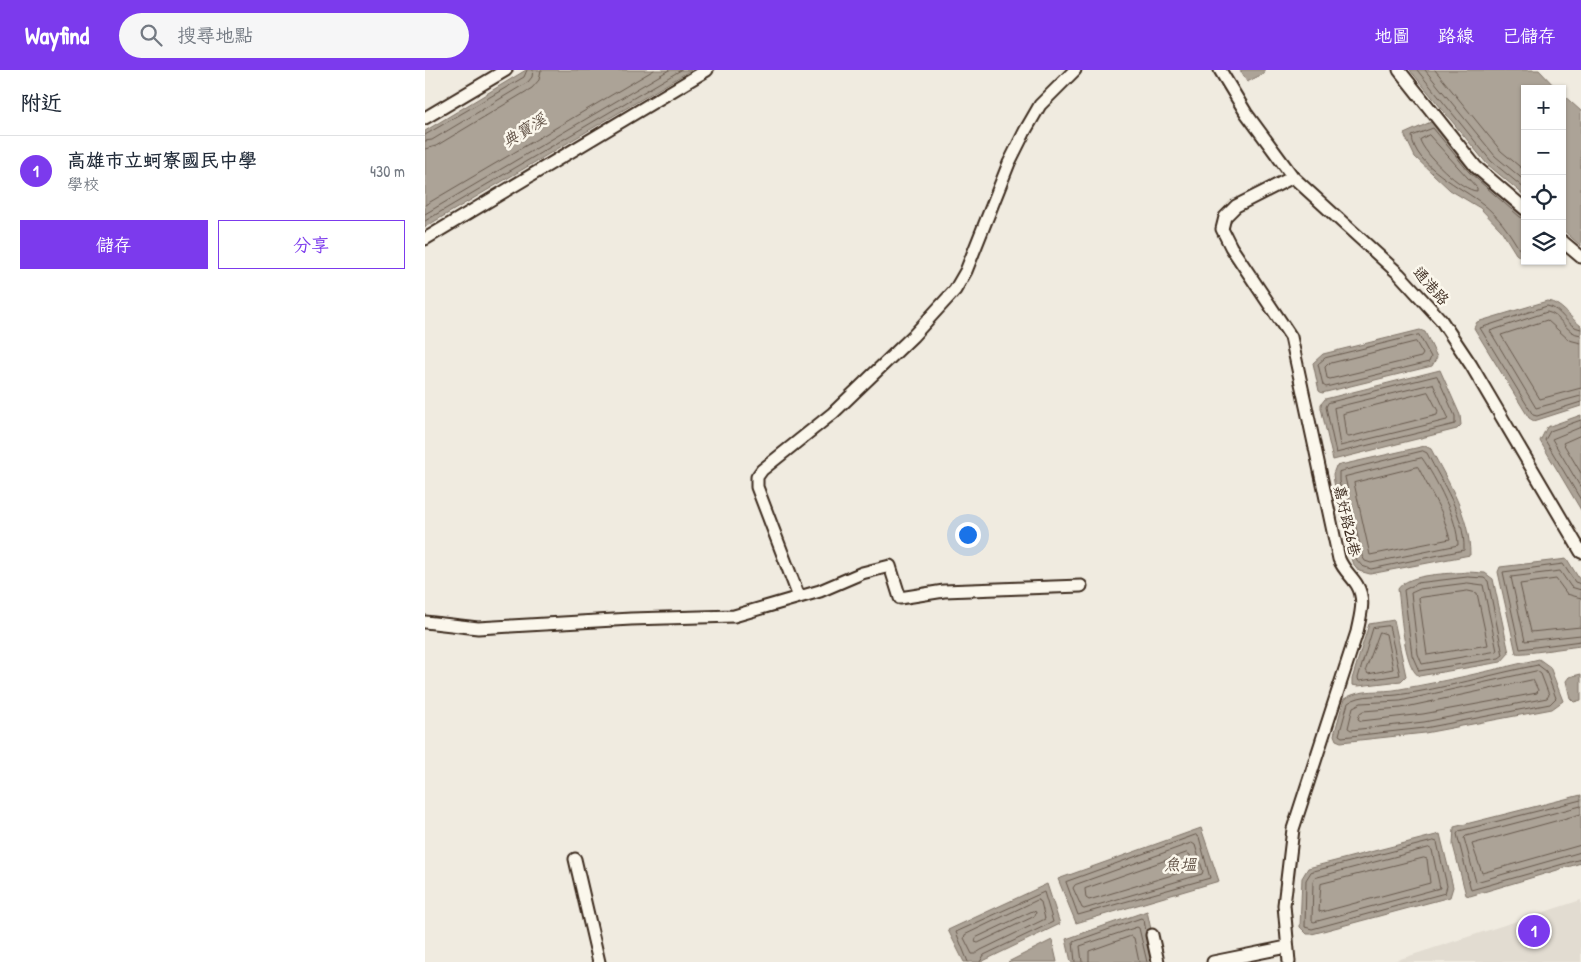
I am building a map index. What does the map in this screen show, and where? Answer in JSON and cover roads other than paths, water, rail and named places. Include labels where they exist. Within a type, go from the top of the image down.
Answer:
[{"type":"street","points":[[425,118],[506,70]]},
{"type":"street","points":[[425,239],[707,70]]},
{"type":"street","points":[[799,597],[757,487],[757,477],[762,470],[833,413],[913,336],[955,290],[966,271],[1009,163],[1025,131],[1040,106],[1075,70]]},
{"type":"street","name":"通港路","points":[[1220,70],[1246,112],[1293,177],[1399,274],[1441,320],[1471,365],[1581,552]]},
{"type":"street","points":[[1399,70],[1476,167],[1521,206]]},
{"type":"street","name":"嘉好路26巷","points":[[1213,962],[1288,955],[1285,905],[1293,829],[1305,786],[1357,632],[1363,602],[1357,585],[1344,571],[1339,559],[1291,337],[1231,247],[1222,229],[1225,217],[1236,206],[1293,177]]},
{"type":"street","points":[[1566,244],[1581,257]]},
{"type":"street","points":[[425,622],[478,628],[631,619],[733,616],[820,591],[875,569],[890,566],[899,598],[944,591],[1081,586]]},
{"type":"street","points":[[575,859],[599,962]]},
{"type":"street","points":[[1152,935],[1158,962]]},
{"type":"water","name":"典寶溪","points":[[526,70],[691,70],[425,227],[425,131]]},
{"type":"water","points":[[1240,70],[1264,70],[1265,73],[1247,82]]},
{"type":"water","points":[[1410,70],[1539,70],[1553,85],[1521,85],[1521,193],[1487,164]]},
{"type":"water","points":[[1566,98],[1581,111],[1581,246],[1566,233]]},
{"type":"water","points":[[1433,121],[1473,168],[1521,211],[1521,256],[1516,254],[1501,230],[1480,208],[1450,190],[1415,157],[1404,134]]},
{"type":"water","points":[[1547,301],[1557,304],[1581,326],[1581,406],[1534,421],[1529,418],[1474,328],[1477,322]]},
{"type":"water","points":[[1420,330],[1425,332],[1437,357],[1432,366],[1322,393],[1319,391],[1313,363],[1323,354]]},
{"type":"water","points":[[1440,370],[1460,415],[1461,425],[1457,429],[1333,460],[1321,408],[1321,404],[1325,399]]},
{"type":"water","points":[[1581,415],[1581,510],[1540,441],[1547,427]]},
{"type":"water","points":[[1425,446],[1431,449],[1457,500],[1466,527],[1470,555],[1370,574],[1359,571],[1352,562],[1334,482],[1333,474],[1336,466]]},
{"type":"water","points":[[1567,559],[1581,582],[1581,646],[1516,653],[1498,572],[1500,567]]},
{"type":"water","points":[[1468,572],[1485,573],[1493,579],[1509,653],[1501,662],[1419,676],[1409,661],[1406,650],[1398,589],[1403,584],[1420,577]]},
{"type":"water","points":[[1394,620],[1406,676],[1401,681],[1352,685],[1352,679],[1369,624]]},
{"type":"water","points":[[1539,659],[1550,667],[1563,701],[1552,709],[1425,733],[1341,742],[1336,740],[1334,735],[1344,699],[1357,693],[1393,690]]},
{"type":"water","points":[[1581,674],[1581,700],[1574,702],[1570,698],[1566,681],[1569,677]]},
{"type":"water","points":[[1581,795],[1581,863],[1470,896],[1466,895],[1453,845],[1454,827]]},
{"type":"water","name":"魚塭","points":[[1201,828],[1219,881],[1076,923],[1058,879]]},
{"type":"water","points":[[1440,834],[1453,887],[1450,897],[1312,934],[1307,934],[1300,927],[1302,878],[1308,868]]},
{"type":"water","points":[[1047,884],[1060,924],[981,962],[964,962],[948,930]]},
{"type":"water","name":"魚塭","points":[[1147,911],[1158,962],[1071,962],[1066,939]]},
{"type":"water","points":[[1052,940],[1057,962],[1008,962]]},
{"type":"place","name":"高雄市立蚵寮國民中學","points":[[1534,931]]}]
